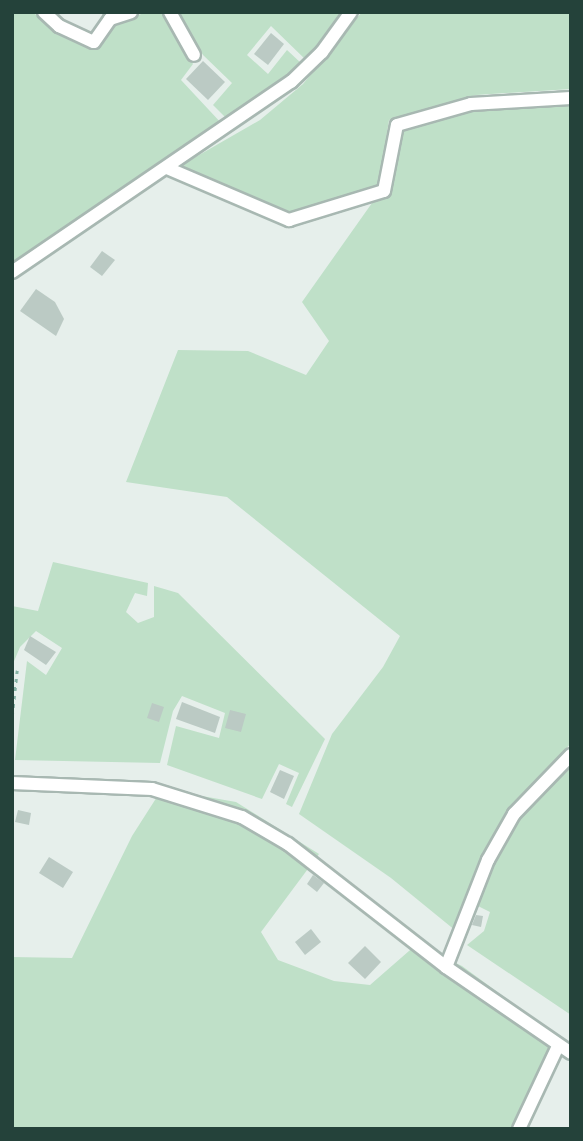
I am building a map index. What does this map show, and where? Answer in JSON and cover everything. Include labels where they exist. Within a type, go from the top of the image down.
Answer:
[{"type":"street","points":[[44,12],[59,26],[94,42],[110,19],[131,12]]},
{"type":"street","points":[[170,12],[194,55]]},
{"type":"street","points":[[12,272],[291,82],[322,52],[351,12]]},
{"type":"street","points":[[167,168],[289,220],[384,191],[397,125],[471,104],[571,98]]},
{"type":"street","points":[[446,967],[488,860],[514,814],[571,755]]},
{"type":"street","points":[[12,783],[152,789],[242,817],[288,844],[446,967],[571,1053]]},
{"type":"street","points":[[519,1129],[558,1046]]},
{"type":"path","points":[[12,716],[17,670]]},
{"type":"green space","points":[[12,12],[33,12],[56,34],[99,45],[113,24],[147,12],[163,12],[193,64],[181,80],[223,125],[12,265]]},
{"type":"green space","points":[[176,12],[341,12],[307,61],[271,26],[247,55],[268,74],[287,50],[302,64],[229,121],[213,105],[232,83],[203,55]]},
{"type":"green space","points":[[362,12],[571,12],[571,89],[476,95],[389,120],[379,185],[289,212],[180,166],[260,120],[303,84]]},
{"type":"green space","points":[[571,106],[571,743],[511,813],[474,891],[460,908],[456,931],[391,878],[299,814],[332,734],[383,667],[400,636],[227,497],[126,482],[178,350],[248,351],[306,375],[329,341],[302,302],[372,203],[392,190],[402,130],[475,111]]},
{"type":"green space","points":[[53,562],[148,583],[147,596],[135,593],[126,612],[138,623],[154,617],[154,586],[178,593],[325,739],[292,807],[286,804],[299,773],[279,764],[262,799],[167,765],[176,726],[219,738],[225,713],[182,696],[173,711],[160,763],[15,760],[27,661],[46,675],[62,648],[36,631],[20,647],[12,666],[12,606],[38,611]]},
{"type":"green space","points":[[571,764],[571,1015],[467,945],[484,931],[490,912],[476,905],[490,862],[515,815]]},
{"type":"green space","points":[[162,789],[236,802],[319,854],[261,932],[278,960],[334,981],[370,985],[417,944],[462,966],[557,1036],[510,1129],[12,1129],[12,957],[72,958],[132,836]]},
{"type":"building","points":[[271,33],[284,44],[268,65],[254,54]]},
{"type":"building","points":[[203,61],[225,82],[208,100],[186,79]]},
{"type":"building","points":[[102,251],[115,260],[102,276],[90,267]]},
{"type":"building","points":[[36,289],[55,302],[64,319],[56,336],[20,311]]},
{"type":"building","points":[[30,636],[56,652],[46,665],[24,650]]},
{"type":"building","points":[[182,702],[220,717],[215,733],[176,719]]},
{"type":"building","points":[[152,703],[164,707],[159,722],[147,718]]},
{"type":"building","points":[[230,710],[246,714],[241,732],[225,728]]},
{"type":"building","points":[[280,770],[294,776],[284,799],[270,792]]},
{"type":"building","points":[[18,810],[31,813],[29,825],[15,822]]},
{"type":"building","points":[[49,857],[73,872],[63,888],[39,873]]},
{"type":"building","points":[[313,875],[324,883],[317,892],[307,884]]},
{"type":"building","points":[[476,915],[483,916],[481,927],[472,925]]},
{"type":"building","points":[[311,929],[321,942],[305,955],[295,942]]},
{"type":"building","points":[[365,946],[381,962],[365,979],[348,963]]}]
